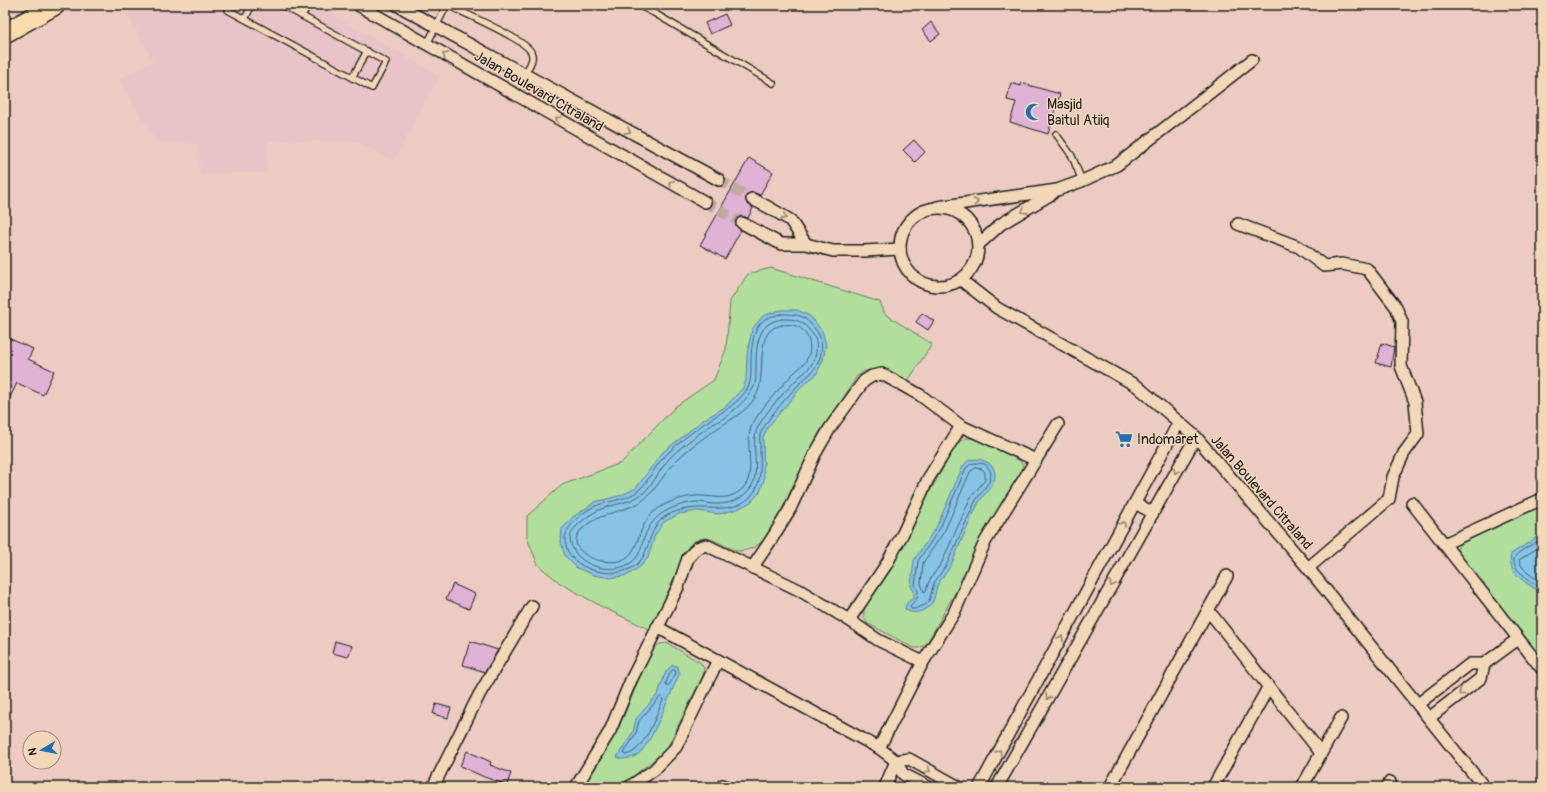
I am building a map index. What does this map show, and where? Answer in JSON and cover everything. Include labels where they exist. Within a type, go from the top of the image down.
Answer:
[{"type":"highway","points":[[5,33],[55,5]]},
{"type":"street","name":"Jalan Boulevard Citraland","points":[[358,5],[705,202]]},
{"type":"street","name":"Jalan Boulevard Citraland","points":[[397,5],[719,180]]},
{"type":"street","points":[[979,244],[1001,224],[1057,190],[1082,181],[1117,165],[1252,60]]},
{"type":"street","points":[[937,207],[957,211],[972,225],[979,244],[975,264],[961,280],[942,286],[922,282],[906,268],[900,249],[904,229],[918,213],[937,207],[1057,190]]},
{"type":"street","points":[[752,199],[790,220],[806,244]]},
{"type":"street","points":[[742,223],[781,244],[806,244],[832,251],[900,249]]},
{"type":"street","points":[[1238,224],[1299,247],[1324,266],[1342,264],[1367,269],[1396,307],[1402,322],[1401,366],[1415,402],[1418,434],[1404,453],[1393,477],[1389,499],[1308,568]]},
{"type":"street","name":"Jalan Boulevard Citraland","points":[[961,280],[997,308],[1138,386],[1196,437],[1308,568],[1484,787]]},
{"type":"street","points":[[752,568],[790,509],[815,454],[830,428],[864,381],[872,376],[882,374],[920,395],[961,426],[1036,460]]},
{"type":"street","points":[[978,787],[1179,422]]},
{"type":"street","points":[[879,748],[923,662],[954,612],[985,542],[1058,424]]},
{"type":"street","points":[[849,620],[886,565],[904,531],[928,479],[961,426]]},
{"type":"street","points":[[997,787],[1196,437]]},
{"type":"street","points":[[1444,544],[1542,499]]},
{"type":"street","points":[[1135,503],[1153,513]]},
{"type":"street","points":[[1412,503],[1542,669]]},
{"type":"street","points":[[576,787],[610,731],[631,680],[678,587],[688,558],[697,548],[706,545],[799,590],[849,620],[878,640],[923,662]]},
{"type":"street","points":[[1110,787],[1227,576]]},
{"type":"street","points":[[433,787],[479,695],[532,606]]},
{"type":"street","points":[[1208,610],[1321,753]]},
{"type":"street","points":[[658,628],[879,748],[896,761],[903,774],[928,787]]},
{"type":"street","points":[[1418,704],[1470,664],[1484,664],[1518,638]]},
{"type":"street","points":[[629,787],[654,770],[676,747],[718,660]]},
{"type":"street","points":[[1429,718],[1481,678],[1484,664]]},
{"type":"street","points":[[1212,787],[1268,686]]},
{"type":"street","points":[[1302,787],[1340,718]]},
{"type":"street","points":[[896,761],[909,758],[959,787]]},
{"type":"street","points":[[885,787],[896,761]]},
{"type":"lane","points":[[228,5],[228,10],[372,88],[386,62],[282,5]]},
{"type":"lane","points":[[245,19],[252,5]]},
{"type":"lane","points":[[302,16],[308,5]]},
{"type":"lane","points":[[427,44],[447,5],[520,42],[531,51],[533,60],[525,74]]},
{"type":"lane","points":[[638,5],[773,83]]},
{"type":"lane","points":[[352,78],[367,51]]},
{"type":"lane","points":[[1056,134],[1072,156],[1082,181]]},
{"type":"shaded area","points":[[122,5],[316,5],[440,76],[394,161],[358,142],[268,141],[267,173],[200,174],[198,144],[156,142],[119,79],[153,61]]},
{"type":"green space","points":[[771,268],[880,302],[885,314],[932,344],[908,381],[893,373],[879,369],[865,371],[857,376],[820,431],[769,536],[766,539],[743,551],[736,550],[708,538],[698,539],[688,547],[651,630],[604,608],[560,583],[538,565],[527,538],[527,516],[562,485],[621,463],[676,406],[714,380],[726,349],[730,301],[748,274]]},
{"type":"green space","points":[[966,438],[973,438],[1019,460],[1023,465],[1022,473],[927,643],[920,648],[914,648],[867,623],[864,617],[864,609],[957,443]]},
{"type":"green space","points":[[1542,505],[1542,658],[1458,554],[1457,549],[1460,544]]},
{"type":"green space","points":[[667,643],[701,663],[704,668],[703,676],[666,750],[620,787],[583,787],[600,761],[619,727],[646,662],[654,648],[660,644]]},
{"type":"water","points":[[780,310],[797,310],[810,316],[822,331],[826,345],[823,360],[816,375],[803,385],[768,427],[763,437],[764,480],[760,492],[751,502],[738,509],[719,514],[697,511],[679,514],[664,522],[655,535],[648,558],[641,566],[628,575],[611,578],[594,575],[577,568],[565,556],[561,542],[562,529],[573,517],[595,502],[622,495],[636,488],[662,453],[703,420],[725,407],[743,388],[746,380],[747,354],[752,329],[763,316]]},
{"type":"water","points":[[969,460],[983,460],[991,465],[995,471],[993,483],[980,500],[948,571],[937,586],[932,603],[919,612],[908,611],[905,609],[906,604],[914,597],[914,592],[911,586],[914,560],[937,526],[963,466]]},
{"type":"water","points":[[1542,536],[1542,593],[1519,577],[1510,561],[1511,554],[1537,537]]},
{"type":"water","points":[[673,665],[677,666],[680,673],[648,741],[636,756],[623,759],[617,757],[633,732],[636,719],[658,694],[666,671]]},
{"type":"building","points":[[725,14],[730,25],[710,34],[705,23]]},
{"type":"building","points":[[931,22],[940,34],[931,41],[922,30]]},
{"type":"building","name":"Masjid Baitul Atiiq","points":[[1011,83],[1021,86],[1021,83],[1060,94],[1048,134],[1010,122],[1016,102],[1007,100]]},
{"type":"building","points":[[914,140],[925,152],[915,162],[903,150]]},
{"type":"building","points":[[749,158],[773,172],[760,195],[752,192],[746,196],[746,202],[753,208],[748,218],[741,216],[736,219],[736,226],[741,230],[725,259],[700,245]]},
{"type":"building","points":[[922,313],[934,321],[928,330],[916,322]]},
{"type":"building","points":[[8,338],[33,349],[28,359],[54,371],[43,395],[17,383],[5,408],[5,345]]},
{"type":"building","points":[[1382,343],[1394,347],[1391,367],[1376,363]]},
{"type":"building","points":[[453,584],[475,594],[469,609],[446,599]]},
{"type":"building","points":[[335,641],[352,646],[348,657],[332,653]]},
{"type":"building","points":[[470,641],[498,650],[485,672],[463,665]]},
{"type":"building","points":[[436,704],[451,708],[448,718],[433,714]]},
{"type":"building","points":[[467,751],[491,762],[490,765],[511,773],[507,785],[484,777],[460,766]]},
{"type":"tunnel","points":[[719,180],[752,199]]},
{"type":"tunnel","points":[[705,202],[742,223]]},
{"type":"place","name":"Masjid Baitul Atiiq","points":[[1034,112]]},
{"type":"place","name":"Indomaret","points":[[1124,439]]}]
